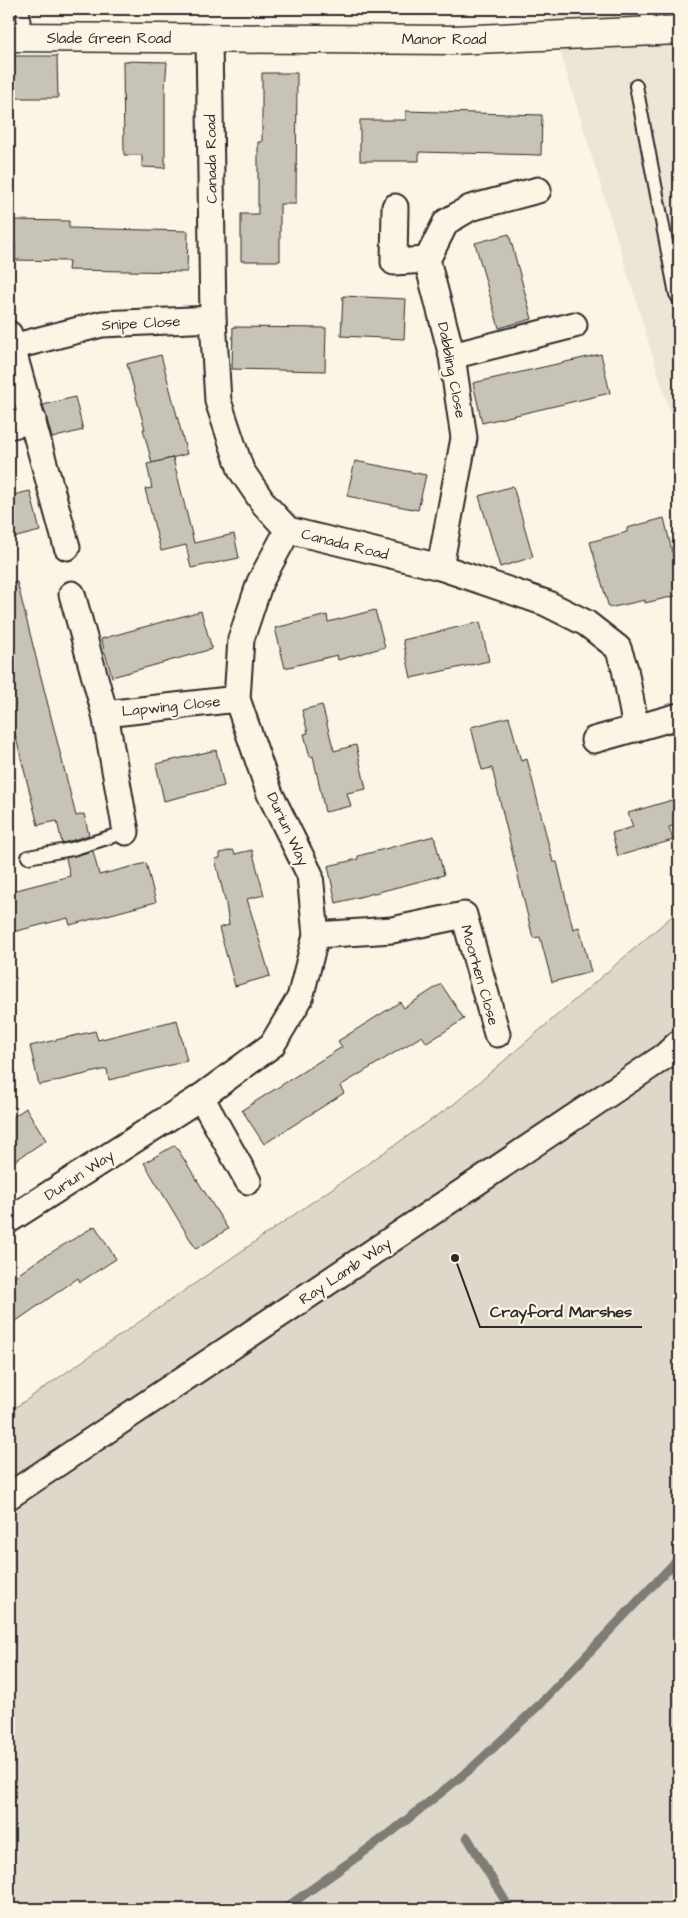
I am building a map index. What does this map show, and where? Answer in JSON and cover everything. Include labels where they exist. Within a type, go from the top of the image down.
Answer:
[{"type":"street","name":"Manor Road","points":[[209,37],[453,40],[648,20],[679,30]]},
{"type":"street","name":"Slade Green Road","points":[[16,37],[134,39],[209,37]]},
{"type":"street","name":"Canada Road","points":[[209,37],[213,319],[218,400],[241,470],[264,504],[288,530],[440,567],[546,604],[586,623],[618,648],[625,669],[636,729]]},
{"type":"street","points":[[395,207],[394,262],[427,260],[446,222],[470,208],[538,190]]},
{"type":"street","name":"Dabbling Close","points":[[427,260],[452,356],[464,438],[440,567]]},
{"type":"street","name":"Snipe Close","points":[[66,546],[10,340],[102,324],[213,319]]},
{"type":"street","points":[[452,356],[574,325]]},
{"type":"street","points":[[9,426],[33,420]]},
{"type":"street","name":"Duriun Way","points":[[9,1220],[201,1097],[272,1044],[300,998],[316,935],[310,875],[270,794],[237,699],[241,639],[260,582],[288,530]]},
{"type":"street","points":[[72,594],[105,714]]},
{"type":"street","name":"Lapwing Close","points":[[126,832],[105,714],[237,699]]},
{"type":"street","points":[[594,740],[679,716]]},
{"type":"street","name":"Moorhen Close","points":[[316,935],[392,930],[464,915],[497,1034]]},
{"type":"street","name":"Ray Lamb Way","points":[[9,1496],[665,1056],[679,1042]]},
{"type":"street","points":[[201,1097],[248,1182]]},
{"type":"lane","points":[[16,37],[23,9]]},
{"type":"lane","points":[[636,86],[676,294],[679,299]]},
{"type":"lane","points":[[28,857],[72,849],[126,832]]},
{"type":"shaded area","points":[[196,9],[365,9],[196,10]]},
{"type":"shaded area","points":[[547,9],[679,9],[679,442]]},
{"type":"shaded area","points":[[679,910],[679,1909],[9,1909],[9,1412],[454,1104]]},
{"type":"building","points":[[13,56],[57,56],[58,98],[9,98],[9,72],[13,72]]},
{"type":"building","points":[[123,61],[167,62],[165,87],[165,168],[142,167],[142,155],[124,155]]},
{"type":"building","points":[[262,73],[297,73],[296,204],[280,204],[280,261],[241,261],[241,214],[258,214],[258,142],[262,142]]},
{"type":"building","points":[[406,111],[542,115],[541,155],[419,152],[419,161],[360,161],[360,120],[406,120]]},
{"type":"building","points":[[9,220],[69,221],[69,228],[188,231],[187,272],[68,270],[69,261],[15,260],[15,244],[9,244]]},
{"type":"building","points":[[509,234],[532,319],[499,328],[475,243]]},
{"type":"building","points":[[343,296],[406,299],[404,339],[341,336]]},
{"type":"building","points":[[233,327],[326,328],[325,371],[232,369]]},
{"type":"building","points":[[601,354],[610,393],[482,423],[473,383]]},
{"type":"building","points":[[161,355],[187,454],[152,463],[143,429],[145,429],[127,364]]},
{"type":"building","points":[[75,397],[83,430],[52,438],[43,405]]},
{"type":"building","points":[[173,458],[194,543],[234,534],[239,558],[191,568],[186,545],[161,551],[145,489],[152,488],[147,464]]},
{"type":"building","points":[[355,461],[426,475],[418,510],[347,496]]},
{"type":"building","points":[[513,486],[533,557],[500,567],[479,496]]},
{"type":"building","points":[[30,491],[40,531],[9,539],[9,496]]},
{"type":"building","points":[[664,518],[679,580],[679,595],[645,603],[645,600],[609,608],[590,542],[627,532],[627,528]]},
{"type":"building","points":[[17,582],[76,816],[84,814],[89,835],[62,843],[57,821],[38,825],[9,710],[9,583]]},
{"type":"building","points":[[375,610],[385,647],[338,660],[337,655],[285,668],[275,628],[327,615],[328,622]]},
{"type":"building","points":[[201,611],[212,649],[112,677],[101,639]]},
{"type":"building","points":[[480,622],[489,661],[411,678],[403,640]]},
{"type":"building","points":[[322,705],[334,751],[356,745],[366,789],[347,793],[351,806],[325,812],[313,756],[310,757],[304,734],[308,733],[302,710]]},
{"type":"building","points":[[509,717],[521,761],[527,759],[553,862],[557,862],[573,929],[579,927],[591,972],[552,982],[540,937],[533,938],[492,768],[482,770],[471,727]]},
{"type":"building","points":[[216,750],[224,786],[164,801],[156,764]]},
{"type":"building","points":[[679,798],[679,824],[669,827],[673,840],[618,856],[612,833],[633,827],[628,813]]},
{"type":"building","points":[[434,836],[444,875],[336,903],[328,866]]},
{"type":"building","points":[[233,850],[235,854],[252,850],[264,895],[247,899],[270,976],[235,986],[219,928],[229,925],[215,859],[220,858],[220,853]]},
{"type":"building","points":[[93,851],[99,875],[146,863],[156,902],[70,925],[68,918],[9,933],[9,892],[70,876],[66,858]]},
{"type":"building","points":[[441,984],[464,1019],[427,1043],[422,1036],[340,1086],[344,1093],[264,1144],[242,1110],[342,1047],[338,1041],[400,1002],[404,1008]]},
{"type":"building","points":[[177,1020],[187,1061],[109,1080],[107,1069],[39,1085],[30,1046],[95,1031],[98,1040]]},
{"type":"building","points":[[26,1108],[46,1140],[9,1165],[9,1120]]},
{"type":"building","points":[[175,1145],[228,1229],[196,1249],[144,1163]]},
{"type":"building","points":[[95,1226],[116,1259],[80,1282],[78,1278],[9,1326],[9,1281],[37,1261]]},
{"type":"waterway","points":[[284,1909],[389,1834],[473,1767],[538,1706],[679,1558]]},
{"type":"waterway","points":[[467,1837],[510,1909]]},
{"type":"place","name":"Crayford Marshes","points":[[455,1258]]}]
